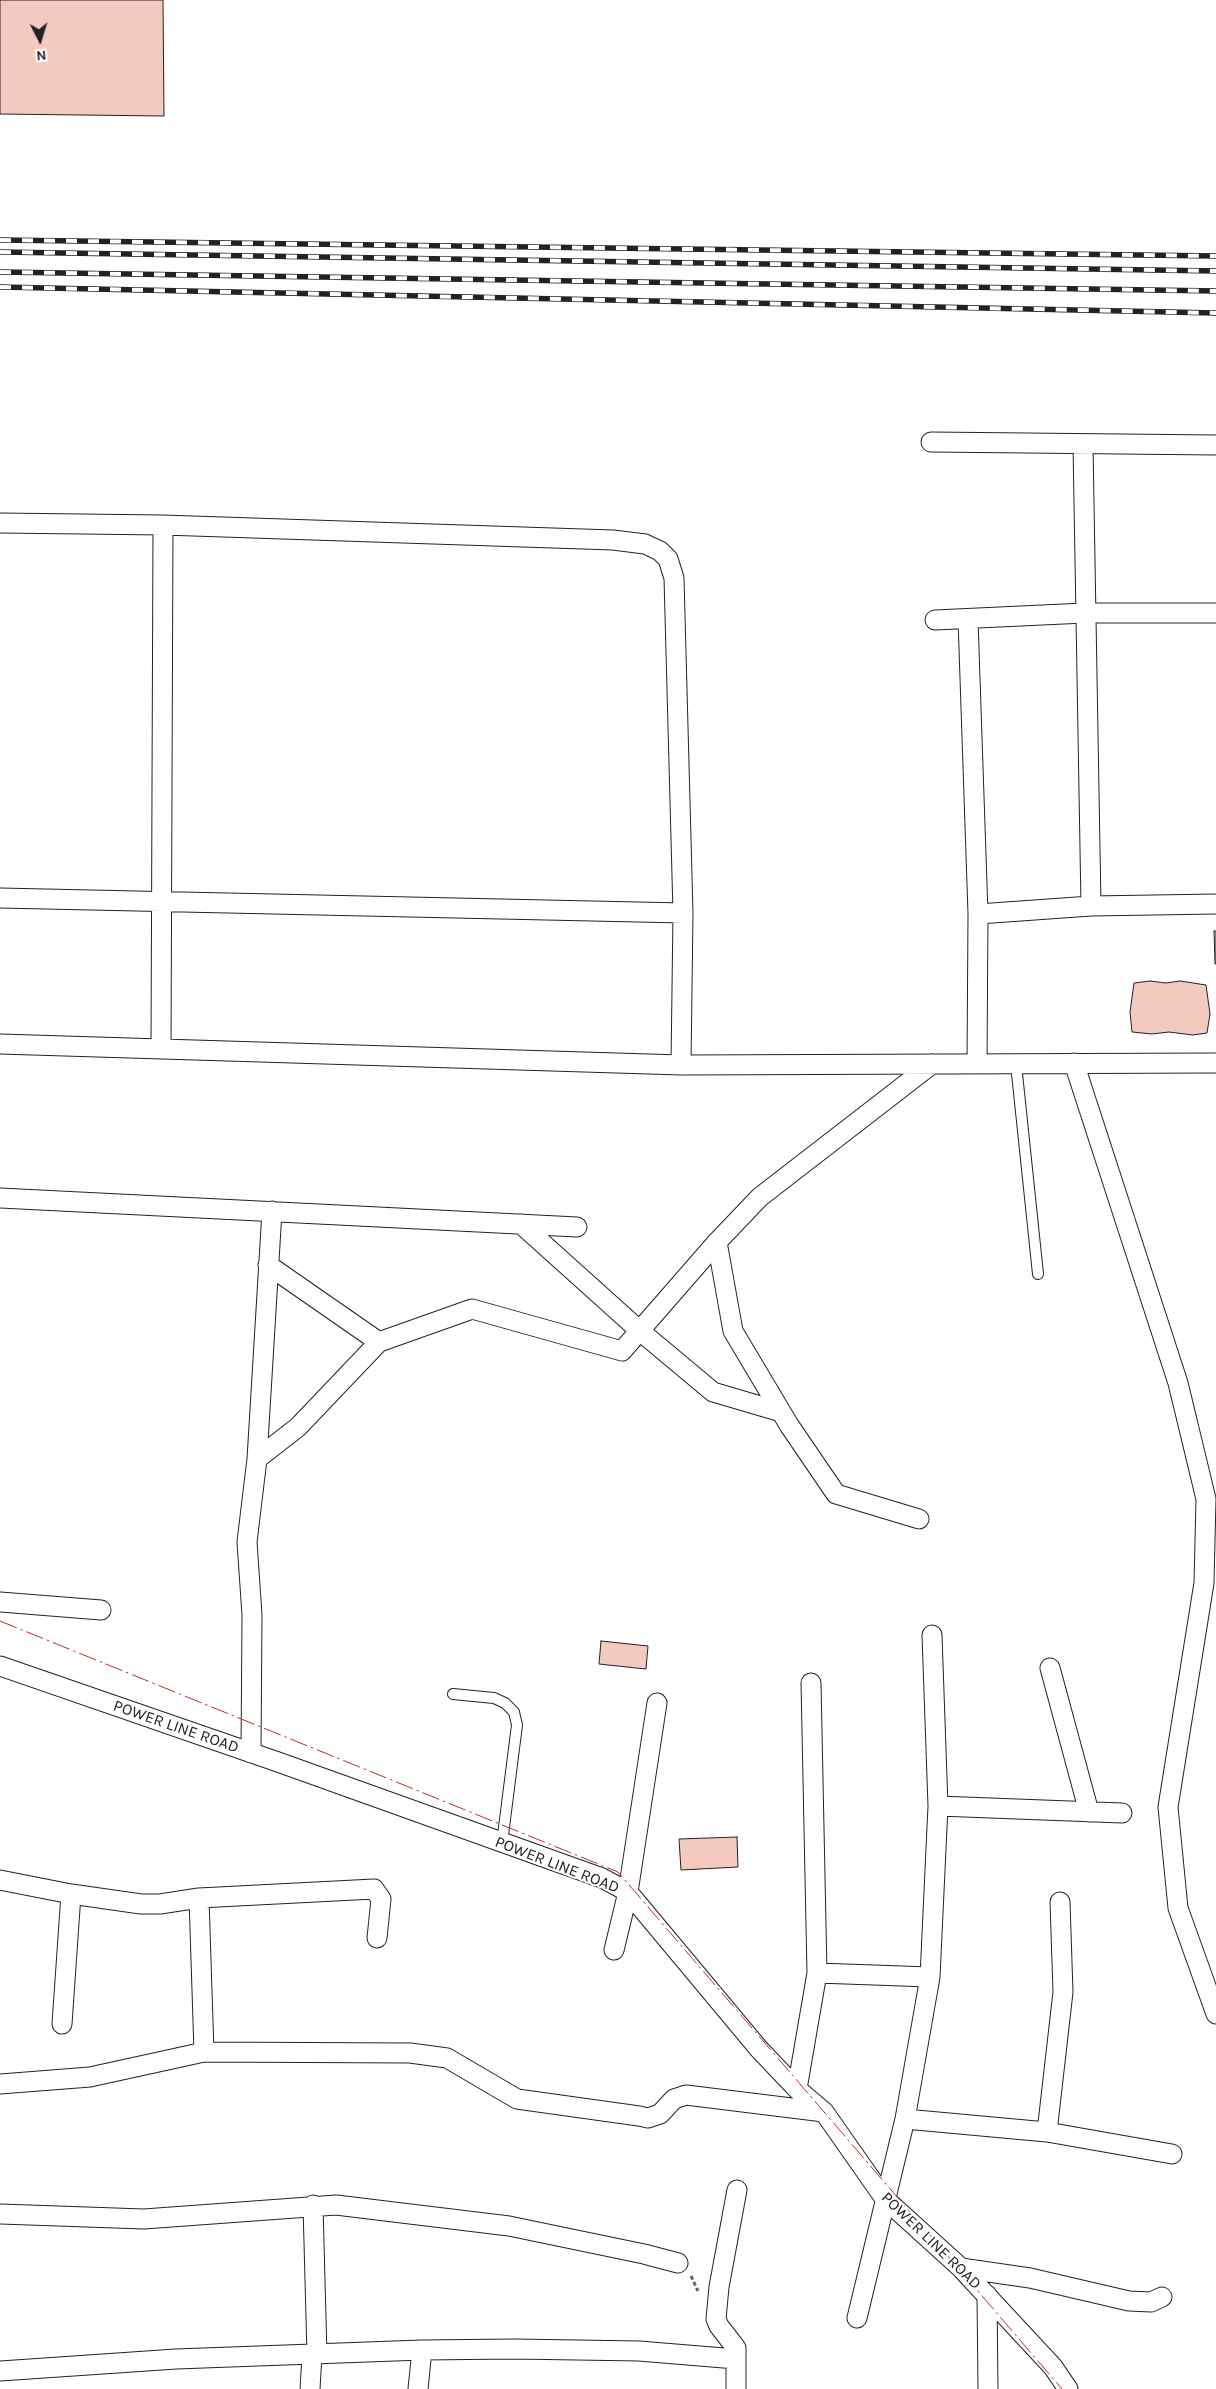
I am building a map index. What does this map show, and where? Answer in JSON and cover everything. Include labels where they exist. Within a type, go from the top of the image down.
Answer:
[{"type":"street","points":[[931,442],[1216,445]]},
{"type":"street","points":[[1083,445],[1091,906]]},
{"type":"street","points":[[0,523],[163,525],[612,540],[645,544],[660,551],[668,559],[674,578],[682,913],[680,1065]]},
{"type":"street","points":[[161,1048],[163,525]]},
{"type":"street","points":[[934,620],[1085,613],[1216,613]]},
{"type":"street","points":[[968,619],[978,914],[976,1064]]},
{"type":"street","points":[[0,898],[682,913]]},
{"type":"street","points":[[978,914],[1091,906],[1216,904]]},
{"type":"street","points":[[0,1044],[680,1065],[1216,1063]]},
{"type":"street","points":[[1074,1063],[1178,1382],[1206,1499],[1204,1583],[1168,1807],[1178,1908],[1216,2014]]},
{"type":"street","points":[[257,1459],[298,1427],[379,1342],[472,1309],[622,1351],[717,1242],[760,1197],[932,1064]]},
{"type":"street","points":[[0,1198],[577,1227]]},
{"type":"street","points":[[251,1753],[252,1615],[247,1542],[257,1459],[272,1211]]},
{"type":"street","points":[[521,1224],[640,1331],[713,1392],[780,1412]]},
{"type":"street","points":[[717,1242],[733,1331],[780,1412],[836,1494],[919,1519]]},
{"type":"street","points":[[268,1265],[379,1342]]},
{"type":"street","points":[[0,1602],[102,1610]]},
{"type":"street","points":[[857,2318],[905,2119],[930,1977],[938,1806],[932,1635]]},
{"type":"street","name":"POWER LINE ROAD","points":[[0,1666],[602,1878],[628,1892],[759,2049],[796,2089],[824,2112],[885,2199],[961,2268],[987,2295],[988,2389]]},
{"type":"street","points":[[1050,1668],[1089,1812]]},
{"type":"street","points":[[796,2089],[817,1973],[811,1683]]},
{"type":"street","points":[[614,1950],[628,1892],[657,1703]]},
{"type":"street","points":[[938,1806],[1122,1813]]},
{"type":"street","points":[[0,1880],[71,1894],[142,1904],[160,1904],[199,1898],[374,1889],[381,1899],[378,1938]]},
{"type":"street","points":[[62,2024],[71,1894]]},
{"type":"street","points":[[199,1898],[204,2052]]},
{"type":"street","points":[[1047,2132],[1063,1992],[1060,1902]]},
{"type":"street","points":[[817,1973],[930,1977]]},
{"type":"street","points":[[0,2084],[90,2077],[204,2052],[431,2054],[447,2058],[517,2098],[648,2118],[660,2114],[674,2099],[686,2095],[824,2112]]},
{"type":"street","points":[[905,2119],[1047,2132],[1172,2154]]},
{"type":"street","points":[[736,2389],[736,2348],[719,2326],[716,2318],[719,2287],[737,2190]]},
{"type":"street","points":[[0,2214],[144,2219],[313,2205],[336,2205],[509,2226],[644,2254],[678,2263]]},
{"type":"street","points":[[310,2389],[315,2355],[313,2205]]},
{"type":"street","points":[[961,2268],[1030,2278],[1129,2301],[1151,2302],[1162,2297]]},
{"type":"street","points":[[987,2295],[1053,2367],[1068,2389]]},
{"type":"street","points":[[0,2371],[176,2359],[422,2350],[629,2351],[736,2358]]},
{"type":"street","points":[[418,2389],[422,2350]]},
{"type":"lane","points":[[1016,1064],[1038,1274]]},
{"type":"lane","points":[[453,1694],[494,1698],[505,1702],[514,1712],[517,1725],[502,1843]]},
{"type":"building","points":[[0,0],[163,0],[164,116],[0,114]]},
{"type":"building","points":[[1214,931],[1216,931],[1216,964],[1215,964]]},
{"type":"building","points":[[1150,981],[1166,983],[1180,981],[1206,985],[1210,1014],[1207,1033],[1193,1035],[1169,1032],[1152,1034],[1132,1032],[1130,1012],[1134,983]]},
{"type":"building","points":[[601,1641],[648,1646],[646,1669],[599,1664]]},
{"type":"building","points":[[737,1837],[738,1867],[681,1870],[679,1839]]},
{"type":"railway","points":[[0,240],[1216,256]]},
{"type":"railway","points":[[0,252],[1216,271]]},
{"type":"railway","points":[[0,272],[1216,291]]},
{"type":"railway","points":[[0,287],[1216,313]]},
{"type":"power","points":[[0,1621],[618,1872],[1062,2389]]}]
